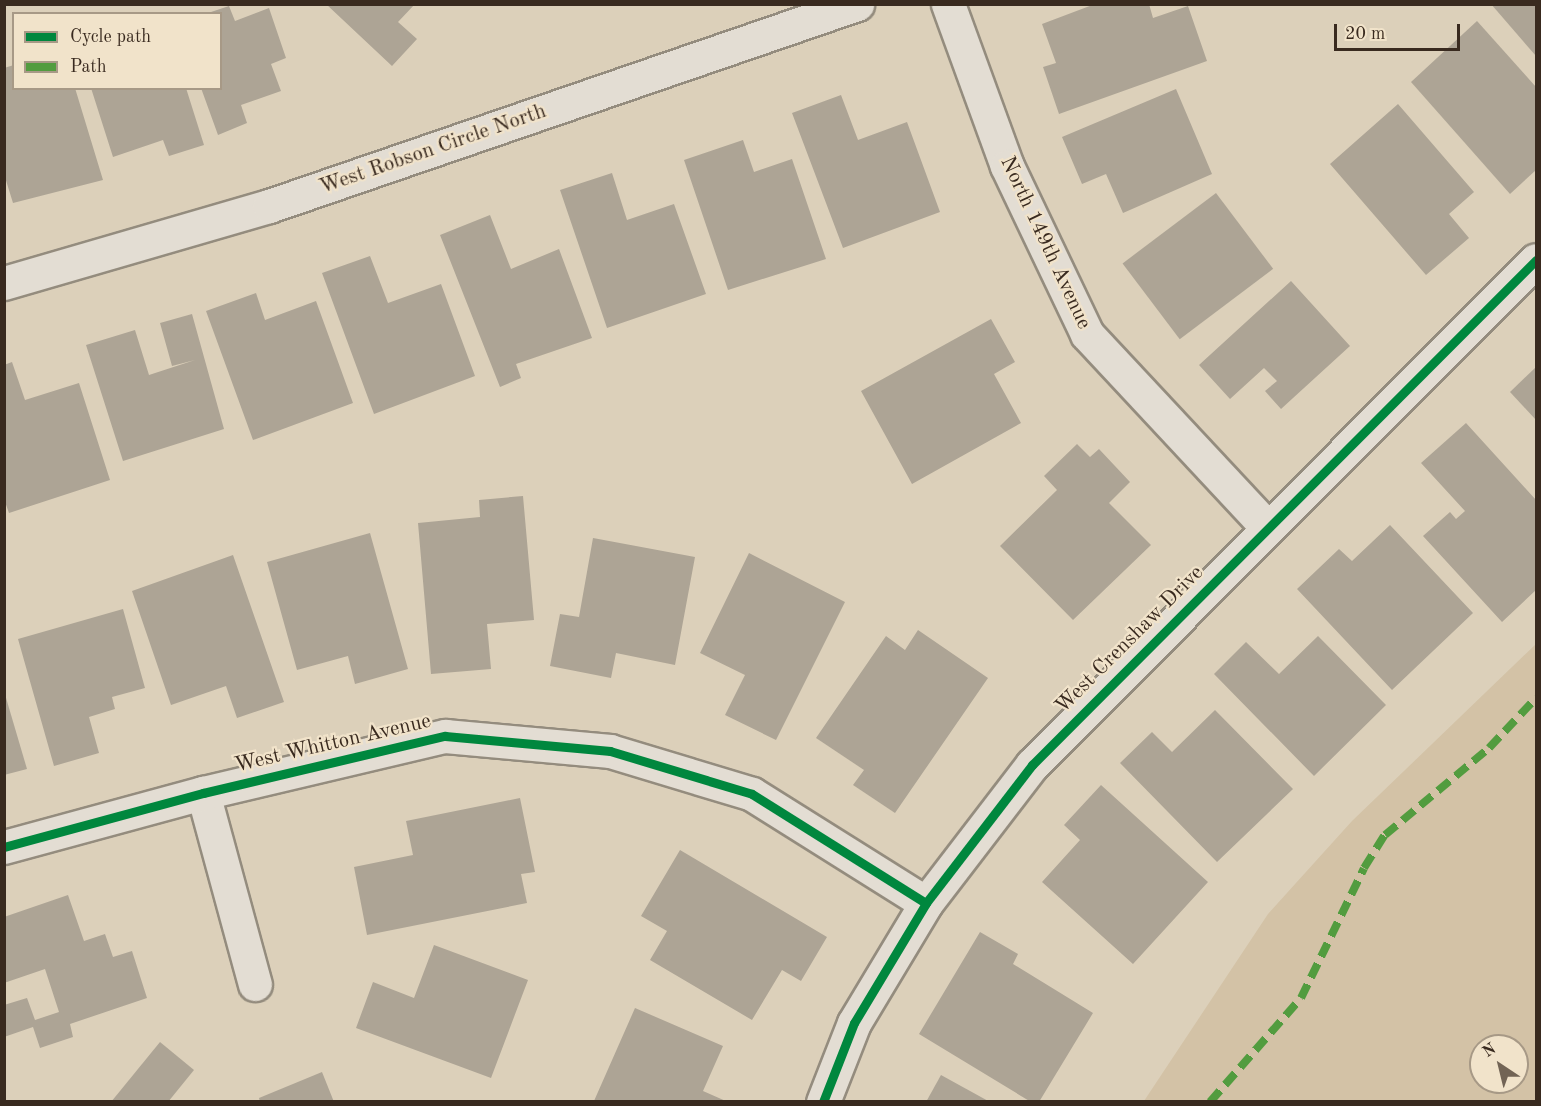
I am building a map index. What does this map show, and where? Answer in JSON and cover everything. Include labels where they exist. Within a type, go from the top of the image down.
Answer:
[{"type":"street","name":"West Robson Circle North","points":[[4,283],[269,206],[857,4]]},
{"type":"street","name":"North 149th Avenue","points":[[948,4],[1007,166],[1087,334],[1268,528]]},
{"type":"street","name":"West Crenshaw Drive","points":[[823,1101],[854,1023],[926,903],[1032,765],[1536,260]]},
{"type":"street","name":"West Whitton Avenue","points":[[4,847],[203,793],[445,736],[610,751],[752,794],[926,903]]},
{"type":"street","points":[[203,793],[255,984]]},
{"type":"shaded area","points":[[1536,644],[1536,1101],[1144,1101],[1268,914],[1352,821]]},
{"type":"building","points":[[326,4],[415,4],[398,22],[417,39],[392,66]]},
{"type":"building","points":[[1095,4],[1149,4],[1153,18],[1188,6],[1207,61],[1059,114],[1043,67],[1056,63],[1042,24]]},
{"type":"building","points":[[1491,4],[1536,4],[1536,56]]},
{"type":"building","points":[[229,6],[235,21],[269,8],[286,58],[271,64],[281,91],[241,105],[247,123],[218,135],[202,90],[222,90],[222,12],[211,12]]},
{"type":"building","points":[[1477,21],[1536,87],[1536,170],[1510,194],[1411,82]]},
{"type":"building","points":[[12,66],[12,90],[76,90],[103,180],[13,203],[4,174],[4,68]]},
{"type":"building","points":[[1176,89],[1212,174],[1123,213],[1106,174],[1082,184],[1062,137]]},
{"type":"building","points":[[92,90],[187,90],[204,145],[169,156],[163,140],[113,157]]},
{"type":"building","points":[[841,95],[858,140],[907,122],[940,212],[843,248],[792,113]]},
{"type":"building","points":[[1398,104],[1474,192],[1449,214],[1469,238],[1426,275],[1330,164]]},
{"type":"building","points":[[743,140],[754,172],[792,159],[826,259],[728,290],[684,160]]},
{"type":"building","points":[[612,173],[627,220],[674,204],[706,294],[607,328],[560,190]]},
{"type":"building","points":[[1216,193],[1273,269],[1180,339],[1123,263]]},
{"type":"building","points":[[490,215],[511,269],[559,249],[592,338],[516,364],[521,378],[500,387],[440,235]]},
{"type":"building","points":[[370,256],[388,303],[441,284],[475,376],[374,414],[322,273]]},
{"type":"building","points":[[1291,281],[1350,346],[1281,409],[1265,391],[1277,381],[1264,368],[1230,399],[1199,365]]},
{"type":"building","points":[[256,293],[265,320],[316,301],[353,403],[253,440],[206,311]]},
{"type":"building","points":[[192,314],[224,429],[123,461],[86,345],[135,330],[149,375],[195,360],[172,366],[160,323]]},
{"type":"building","points":[[991,319],[1015,362],[994,374],[1021,423],[912,484],[861,391]]},
{"type":"building","points":[[12,362],[25,400],[79,383],[110,480],[9,513],[4,499],[4,365]]},
{"type":"building","points":[[1536,367],[1536,420],[1510,392]]},
{"type":"building","points":[[1466,423],[1536,500],[1536,590],[1502,622],[1423,536],[1450,512],[1456,519],[1465,511],[1421,463]]},
{"type":"building","points":[[1077,444],[1090,457],[1099,449],[1130,482],[1109,503],[1151,545],[1073,620],[1000,546],[1057,490],[1044,476]]},
{"type":"building","points":[[523,496],[534,620],[487,624],[491,669],[431,674],[418,523],[480,517],[479,500]]},
{"type":"building","points":[[1390,525],[1473,613],[1392,690],[1297,589],[1339,549],[1352,561]]},
{"type":"building","points":[[370,533],[408,669],[355,684],[348,656],[297,670],[267,562]]},
{"type":"building","points":[[593,538],[695,557],[675,665],[616,653],[611,678],[550,666],[560,614],[579,617]]},
{"type":"building","points":[[749,553],[845,602],[776,740],[725,715],[745,675],[700,653]]},
{"type":"building","points":[[233,555],[284,702],[237,718],[226,686],[171,705],[132,591]]},
{"type":"building","points":[[123,609],[145,688],[112,697],[115,709],[89,717],[99,753],[54,766],[18,639]]},
{"type":"building","points":[[918,630],[988,678],[895,813],[853,785],[864,770],[816,738],[886,636],[905,650]]},
{"type":"building","points":[[1318,636],[1386,705],[1314,776],[1214,674],[1246,642],[1279,674]]},
{"type":"building","points":[[4,691],[27,769],[4,775]]},
{"type":"building","points":[[1215,710],[1293,789],[1217,862],[1120,763],[1152,732],[1172,752]]},
{"type":"building","points":[[1101,785],[1208,882],[1133,964],[1042,882],[1080,840],[1064,825]]},
{"type":"building","points":[[520,798],[535,872],[521,874],[527,903],[367,935],[354,867],[413,855],[406,821]]},
{"type":"building","points":[[680,850],[827,937],[801,981],[782,970],[752,1020],[650,960],[667,931],[641,916]]},
{"type":"building","points":[[68,895],[84,941],[105,934],[113,957],[132,951],[147,998],[70,1024],[73,1037],[40,1048],[33,1027],[4,1037],[4,1005],[27,998],[35,1020],[59,1012],[45,969],[4,983],[4,917]]},
{"type":"building","points":[[980,932],[1018,954],[1013,964],[1093,1013],[1039,1102],[1031,1102],[919,1034]]},
{"type":"building","points":[[434,945],[528,980],[491,1078],[356,1028],[373,982],[414,998]]},
{"type":"building","points":[[635,1008],[723,1046],[703,1091],[728,1102],[594,1101]]},
{"type":"building","points":[[160,1042],[194,1070],[168,1102],[111,1102]]},
{"type":"building","points":[[322,1072],[334,1102],[260,1102],[259,1098]]},
{"type":"building","points":[[941,1075],[990,1102],[926,1102]]},
{"type":"marked path","points":[[1210,1102],[1301,998],[1364,868],[1385,835],[1489,748],[1536,698]]},
{"type":"cycle path","points":[[823,1102],[854,1023],[926,903],[1032,765],[1536,260]]},
{"type":"cycle path","points":[[4,847],[203,793],[445,736],[610,751],[752,794],[926,903]]}]
